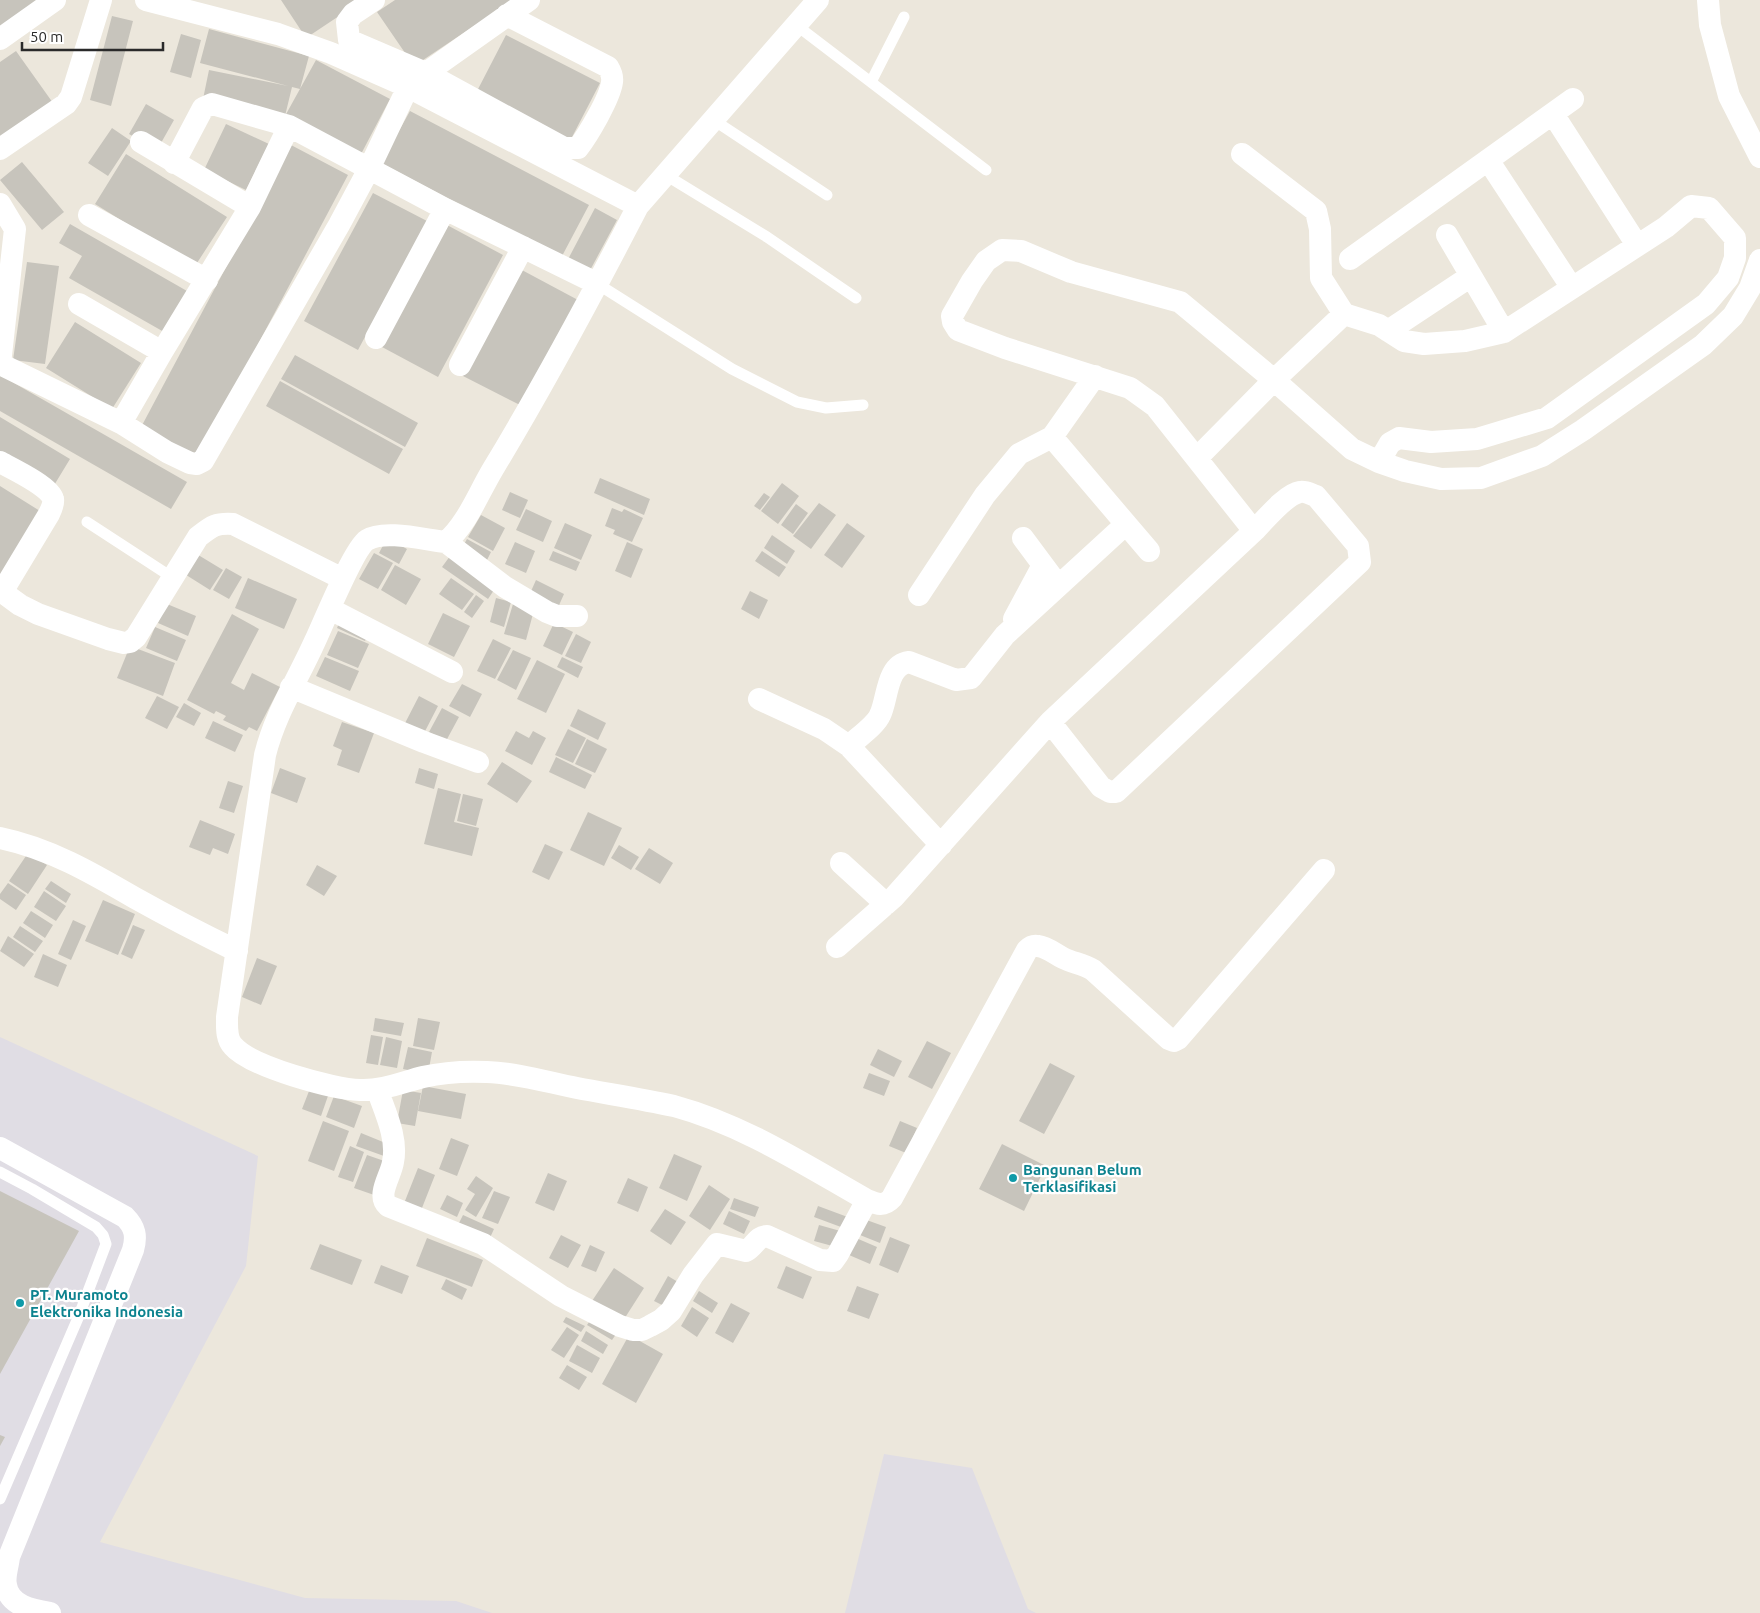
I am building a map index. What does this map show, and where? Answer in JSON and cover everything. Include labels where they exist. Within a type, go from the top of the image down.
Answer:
[{"type":"street","points":[[0,38],[55,0]]},
{"type":"street","points":[[0,149],[66,104],[71,97],[101,0]]},
{"type":"street","points":[[146,0],[278,34],[331,53],[408,87],[638,206]]},
{"type":"street","points":[[374,0],[353,14],[347,22],[349,40],[426,73],[564,148],[578,148],[586,138],[610,89],[612,74],[608,67],[507,15]]},
{"type":"street","points":[[426,73],[529,0]]},
{"type":"street","points":[[446,542],[455,535],[462,525],[482,487],[534,400],[638,206],[712,119],[818,0]]},
{"type":"street","points":[[1708,0],[1710,25],[1729,96],[1760,157]]},
{"type":"street","points":[[0,204],[15,229],[0,364],[121,423],[167,452],[190,463],[197,464],[203,461],[339,225],[369,170],[408,87]]},
{"type":"street","points":[[1350,259],[1573,99]]},
{"type":"street","points":[[174,163],[203,108],[212,104],[289,126],[445,209],[596,283]]},
{"type":"street","points":[[1553,114],[1637,245]]},
{"type":"street","points":[[121,423],[250,207],[289,126]]},
{"type":"street","points":[[141,142],[250,207]]},
{"type":"street","points":[[1242,154],[1316,211],[1320,229],[1321,278],[1344,314],[1379,325],[1404,341],[1424,344],[1465,341],[1504,332],[1666,227],[1691,206],[1709,208],[1735,238],[1735,258],[1728,278],[1706,304],[1547,418],[1477,440],[1431,442],[1400,438],[1390,443],[1379,462]]},
{"type":"street","points":[[1488,160],[1572,288]]},
{"type":"street","points":[[376,338],[445,209]]},
{"type":"street","points":[[89,214],[207,280]]},
{"type":"street","points":[[1447,235],[1504,332]]},
{"type":"street","points":[[460,365],[523,248]]},
{"type":"street","points":[[1254,531],[1155,406],[1130,388],[1005,348],[958,330],[952,316],[986,261],[1002,250],[1021,251],[1071,272],[1180,302],[1274,380],[1352,449],[1379,462],[1405,471],[1441,479],[1481,478],[1542,456],[1583,430],[1703,345],[1733,316],[1750,288],[1760,260]]},
{"type":"street","points":[[1388,330],[1471,276]]},
{"type":"street","points":[[79,304],[162,352]]},
{"type":"street","points":[[1198,458],[1274,380],[1344,314]]},
{"type":"street","points":[[919,595],[984,495],[1019,454],[1052,437],[1094,376]]},
{"type":"street","points":[[1052,437],[1149,551]]},
{"type":"street","points":[[0,462],[46,489],[53,499],[53,505],[49,514],[1,591],[20,606],[108,639],[124,643],[130,642],[136,636],[198,537],[212,526],[220,523],[233,524],[343,579]]},
{"type":"street","points":[[836,947],[886,904],[1050,722],[1287,498],[1298,492],[1306,492],[1316,496],[1358,546],[1360,562],[1116,792],[1110,792],[1101,787],[1050,722]]},
{"type":"street","points":[[849,746],[880,717],[894,671],[902,663],[909,662],[956,680],[971,678],[1005,635],[1126,524]]},
{"type":"street","points":[[577,616],[557,616],[547,612],[505,587],[446,542],[391,536],[373,537],[363,543],[343,579],[309,654],[291,687],[265,756],[227,1017],[227,1033],[232,1046],[264,1066],[336,1087],[360,1090],[377,1089],[452,1072],[489,1072],[525,1077],[674,1106],[695,1112],[758,1138],[867,1200],[878,1204],[885,1204],[892,1198],[992,1012],[1030,947],[1044,948],[1062,958],[1093,970],[1169,1039],[1178,1040],[1324,870]]},
{"type":"street","points":[[1023,538],[1058,585]]},
{"type":"street","points":[[1005,635],[1042,565]]},
{"type":"street","points":[[330,609],[452,672]]},
{"type":"street","points":[[291,687],[424,742],[478,762]]},
{"type":"street","points":[[759,698],[824,729],[849,746],[941,845]]},
{"type":"street","points":[[0,838],[29,845],[80,867],[190,928],[237,951]]},
{"type":"street","points":[[841,863],[886,904]]},
{"type":"street","points":[[377,1089],[388,1122],[394,1149],[393,1162],[383,1196],[384,1202],[388,1206],[483,1244],[561,1296],[620,1326],[633,1330],[642,1330],[661,1320],[671,1311],[693,1275],[717,1244],[746,1251],[760,1237],[767,1236],[820,1260],[826,1262],[833,1261],[867,1200]]},
{"type":"street","points":[[0,1148],[124,1217],[133,1224],[135,1233],[133,1250],[9,1557],[6,1586],[12,1598],[25,1608],[50,1613]]},
{"type":"lane","points":[[871,82],[904,18]]},
{"type":"lane","points":[[796,25],[986,170]]},
{"type":"lane","points":[[712,119],[827,195]]},
{"type":"lane","points":[[664,174],[767,237],[856,298]]},
{"type":"lane","points":[[596,283],[732,369],[797,402],[826,408],[863,404]]},
{"type":"lane","points":[[87,522],[173,578]]},
{"type":"lane","points":[[0,1172],[96,1227],[103,1235],[106,1244],[78,1318],[0,1499]]},
{"type":"shaded area","points":[[0,1037],[258,1156],[246,1266],[100,1542],[305,1598],[456,1601],[492,1613],[0,1613]]},
{"type":"shaded area","points":[[884,1454],[972,1468],[1028,1609],[1036,1613],[845,1613]]},
{"type":"building","points":[[0,0],[51,0],[0,36]]},
{"type":"building","points":[[281,0],[363,0],[306,38]]},
{"type":"building","points":[[395,0],[513,0],[414,66],[377,12]]},
{"type":"building","points":[[112,16],[133,21],[111,106],[90,100]]},
{"type":"building","points":[[209,29],[309,56],[300,89],[316,60],[390,99],[360,156],[203,99],[209,70],[288,86],[200,63]],"holes":[[[292,87],[300,89],[285,116]]]},
{"type":"building","points":[[181,34],[201,40],[191,78],[170,72]]},
{"type":"building","points":[[506,35],[600,83],[570,141],[476,93]]},
{"type":"building","points":[[16,51],[53,103],[0,140],[0,62]]},
{"type":"building","points":[[146,104],[174,120],[157,150],[129,134]]},
{"type":"building","points":[[410,111],[589,205],[561,258],[381,163]]},
{"type":"building","points":[[226,124],[269,144],[246,190],[204,170]]},
{"type":"building","points":[[112,128],[131,141],[108,176],[88,163]]},
{"type":"building","points":[[291,145],[348,175],[196,461],[139,431]]},
{"type":"building","points":[[126,154],[227,217],[195,266],[95,204]]},
{"type":"building","points":[[22,162],[64,212],[42,230],[0,180]]},
{"type":"building","points":[[373,193],[427,221],[358,350],[304,321]]},
{"type":"building","points":[[595,208],[617,220],[587,276],[565,265]]},
{"type":"building","points":[[70,224],[187,291],[164,332],[69,278],[82,256],[59,243]]},
{"type":"building","points":[[447,225],[503,255],[438,377],[382,347]]},
{"type":"building","points":[[27,262],[59,266],[45,364],[13,360]]},
{"type":"building","points":[[520,269],[578,300],[522,406],[463,376]]},
{"type":"building","points":[[75,322],[141,363],[112,409],[46,368]]},
{"type":"building","points":[[295,355],[418,423],[405,447],[281,379]]},
{"type":"building","points":[[0,375],[187,482],[171,509],[0,411]]},
{"type":"building","points":[[280,381],[403,449],[389,474],[266,406]]},
{"type":"building","points":[[0,417],[70,459],[53,487],[0,454]]},
{"type":"building","points":[[600,478],[650,499],[644,515],[594,493]]},
{"type":"building","points":[[782,483],[799,496],[778,524],[761,511]]},
{"type":"building","points":[[0,486],[40,511],[0,576]]},
{"type":"building","points":[[510,492],[528,500],[520,518],[502,510]]},
{"type":"building","points":[[764,493],[770,497],[760,510],[754,506]]},
{"type":"building","points":[[819,503],[836,515],[811,549],[793,536]]},
{"type":"building","points":[[796,504],[808,513],[793,534],[781,525]]},
{"type":"building","points":[[612,508],[622,512],[624,509],[643,518],[632,542],[613,534],[615,530],[605,526]]},
{"type":"building","points":[[526,509],[552,521],[543,542],[516,530]]},
{"type":"building","points":[[481,515],[505,528],[493,551],[468,537]]},
{"type":"building","points":[[565,523],[592,535],[581,560],[554,548]]},
{"type":"building","points":[[847,523],[865,536],[842,568],[824,555]]},
{"type":"building","points":[[772,535],[795,551],[787,564],[764,548]]},
{"type":"building","points":[[387,538],[407,549],[399,564],[379,553]]},
{"type":"building","points":[[467,539],[491,552],[486,562],[462,548]]},
{"type":"building","points":[[515,542],[535,551],[526,573],[505,564]]},
{"type":"building","points":[[627,542],[643,549],[631,578],[615,571]]},
{"type":"building","points":[[553,551],[580,562],[576,571],[549,560]]},
{"type":"building","points":[[762,551],[786,567],[779,577],[755,561]]},
{"type":"building","points":[[453,552],[498,584],[488,599],[442,567]]},
{"type":"building","points":[[195,553],[223,570],[210,590],[183,573]]},
{"type":"building","points":[[374,553],[393,563],[378,589],[359,579]]},
{"type":"building","points":[[395,565],[421,579],[406,605],[381,590]]},
{"type":"building","points":[[226,568],[242,577],[229,599],[213,590]]},
{"type":"building","points":[[248,578],[297,599],[284,629],[235,608]]},
{"type":"building","points":[[451,578],[474,594],[462,610],[439,594]]},
{"type":"building","points":[[536,580],[564,594],[556,612],[528,598]]},
{"type":"building","points":[[750,591],[768,600],[759,619],[741,609]]},
{"type":"building","points":[[476,595],[484,601],[472,618],[464,612]]},
{"type":"building","points":[[496,598],[511,602],[504,627],[490,622]]},
{"type":"building","points":[[167,604],[196,616],[188,636],[158,623]]},
{"type":"building","points":[[513,604],[534,610],[526,640],[504,634]]},
{"type":"building","points":[[443,613],[470,626],[454,657],[428,644]]},
{"type":"building","points":[[232,614],[259,629],[231,683],[244,690],[252,673],[280,687],[257,731],[249,727],[246,731],[223,720],[226,716],[216,711],[214,714],[187,700]]},
{"type":"building","points":[[340,621],[369,633],[365,641],[337,628]]},
{"type":"building","points":[[554,623],[573,632],[562,655],[543,646]]},
{"type":"building","points":[[155,627],[186,640],[177,661],[146,648]]},
{"type":"building","points":[[338,631],[369,644],[358,668],[327,655]]},
{"type":"building","points":[[576,634],[591,642],[581,663],[565,656]]},
{"type":"building","points":[[493,639],[511,648],[495,679],[477,671]]},
{"type":"building","points":[[130,646],[175,663],[163,696],[117,678]]},
{"type":"building","points":[[513,650],[531,658],[516,690],[497,680]]},
{"type":"building","points":[[325,657],[359,671],[350,691],[316,676]]},
{"type":"building","points":[[562,657],[583,667],[578,678],[557,667]]},
{"type":"building","points":[[537,660],[565,674],[546,713],[517,699]]},
{"type":"building","points":[[462,684],[482,694],[470,717],[449,706]]},
{"type":"building","points":[[157,696],[179,707],[167,729],[145,718]]},
{"type":"building","points":[[419,696],[438,706],[421,739],[402,729]]},
{"type":"building","points":[[184,703],[201,713],[194,726],[176,717]]},
{"type":"building","points":[[442,708],[459,717],[446,741],[429,732]]},
{"type":"building","points":[[578,709],[606,723],[598,740],[570,726]]},
{"type":"building","points":[[213,721],[243,735],[235,752],[205,738]]},
{"type":"building","points":[[342,722],[374,733],[359,773],[337,765],[342,750],[333,746]]},
{"type":"building","points":[[568,729],[586,738],[573,763],[555,755]]},
{"type":"building","points":[[516,731],[529,738],[533,731],[546,738],[532,765],[505,751]]},
{"type":"building","points":[[587,739],[607,749],[595,773],[575,764]]},
{"type":"building","points":[[556,757],[592,775],[585,789],[549,772]]},
{"type":"building","points":[[502,762],[532,781],[517,803],[487,784]]},
{"type":"building","points":[[280,768],[306,778],[297,803],[271,793]]},
{"type":"building","points":[[419,768],[438,774],[434,789],[415,783]]},
{"type":"building","points":[[228,781],[243,786],[234,813],[219,808]]},
{"type":"building","points":[[438,788],[461,794],[454,822],[479,828],[472,856],[424,844]]},
{"type":"building","points":[[463,794],[483,799],[476,826],[457,821]]},
{"type":"building","points":[[588,812],[622,828],[604,866],[570,850]]},
{"type":"building","points":[[200,820],[235,834],[228,854],[213,848],[210,855],[189,847]]},
{"type":"building","points":[[545,844],[563,852],[549,880],[532,872]]},
{"type":"building","points":[[619,845],[639,857],[631,870],[611,858]]},
{"type":"building","points":[[649,848],[673,863],[660,884],[635,869]]},
{"type":"building","points":[[28,853],[47,865],[28,894],[9,881]]},
{"type":"building","points":[[317,865],[337,876],[324,896],[306,885]]},
{"type":"building","points":[[51,881],[71,894],[66,903],[45,889]]},
{"type":"building","points":[[8,883],[26,895],[16,910],[0,899],[0,894]]},
{"type":"building","points":[[44,891],[66,906],[56,921],[34,907]]},
{"type":"building","points":[[103,900],[135,914],[118,955],[85,941]]},
{"type":"building","points":[[31,911],[53,925],[45,938],[23,923]]},
{"type":"building","points":[[73,920],[86,926],[71,960],[58,954]]},
{"type":"building","points":[[133,925],[145,930],[132,959],[121,954]]},
{"type":"building","points":[[20,926],[43,941],[35,952],[13,937]]},
{"type":"building","points":[[8,936],[34,954],[24,967],[0,951]]},
{"type":"building","points":[[43,954],[67,965],[58,987],[34,977]]},
{"type":"building","points":[[257,958],[277,966],[261,1005],[242,997]]},
{"type":"building","points":[[375,1018],[404,1023],[401,1036],[373,1031]]},
{"type":"building","points":[[418,1018],[440,1022],[434,1050],[413,1046]]},
{"type":"building","points":[[371,1035],[383,1037],[378,1065],[366,1063]]},
{"type":"building","points":[[386,1037],[402,1041],[397,1068],[380,1065]]},
{"type":"building","points":[[927,1041],[951,1053],[932,1089],[908,1077]]},
{"type":"building","points":[[408,1047],[432,1052],[428,1074],[403,1069]]},
{"type":"building","points":[[878,1049],[902,1061],[894,1077],[870,1065]]},
{"type":"building","name":"Bangunan Belum Terklasifikasi","points":[[1050,1063],[1075,1076],[1044,1134],[1019,1121]]},
{"type":"building","points":[[869,1073],[890,1081],[884,1096],[863,1088]]},
{"type":"building","points":[[311,1086],[329,1093],[321,1116],[302,1109]]},
{"type":"building","points":[[423,1086],[466,1094],[461,1119],[418,1111]]},
{"type":"building","points":[[403,1090],[421,1093],[415,1126],[397,1123]]},
{"type":"building","points":[[334,1096],[362,1106],[354,1128],[326,1117]]},
{"type":"building","points":[[323,1121],[349,1131],[334,1171],[308,1161]]},
{"type":"building","points":[[900,1121],[917,1128],[906,1153],[889,1146]]},
{"type":"building","points":[[361,1133],[388,1144],[384,1156],[356,1146]]},
{"type":"building","points":[[451,1138],[469,1145],[457,1176],[439,1169]]},
{"type":"building","name":"Bangunan Belum Terklasifikasi","points":[[1002,1144],[1046,1166],[1024,1211],[979,1189]]},
{"type":"building","points":[[350,1146],[364,1152],[353,1182],[338,1177]]},
{"type":"building","points":[[674,1154],[702,1166],[687,1201],[659,1188]]},
{"type":"building","points":[[367,1155],[390,1163],[377,1196],[354,1188]]},
{"type":"building","points":[[418,1168],[435,1175],[420,1213],[403,1206]]},
{"type":"building","points":[[548,1173],[567,1181],[554,1211],[535,1203]]},
{"type":"building","points":[[476,1176],[493,1188],[476,1217],[465,1210],[475,1194],[467,1189]]},
{"type":"building","points":[[628,1178],[648,1187],[638,1212],[617,1203]]},
{"type":"building","points":[[709,1185],[730,1199],[710,1230],[689,1216]]},
{"type":"building","name":"PT. Muramoto Elektronika Indonesia","points":[[0,1191],[79,1231],[0,1374]]},
{"type":"building","points":[[494,1191],[510,1197],[498,1224],[482,1218]]},
{"type":"building","points":[[447,1195],[463,1203],[457,1217],[440,1209]]},
{"type":"building","points":[[734,1198],[759,1207],[755,1217],[730,1209]]},
{"type":"building","points":[[818,1206],[853,1219],[849,1230],[814,1217]]},
{"type":"building","points":[[665,1209],[686,1222],[671,1245],[650,1231]]},
{"type":"building","points":[[729,1211],[750,1221],[744,1234],[723,1224]]},
{"type":"building","points":[[463,1215],[494,1229],[488,1242],[457,1227]]},
{"type":"building","points":[[861,1218],[886,1227],[880,1243],[855,1233]]},
{"type":"building","points":[[819,1225],[844,1232],[840,1248],[814,1241]]},
{"type":"building","points":[[561,1235],[581,1245],[568,1268],[549,1258]]},
{"type":"building","points":[[849,1235],[877,1247],[870,1264],[842,1252]]},
{"type":"building","points":[[890,1237],[910,1245],[898,1273],[879,1265]]},
{"type":"building","points":[[427,1238],[483,1260],[472,1287],[416,1266]]},
{"type":"building","points":[[320,1244],[362,1260],[352,1285],[310,1269]]},
{"type":"building","points":[[590,1245],[605,1252],[596,1272],[581,1266]]},
{"type":"building","points":[[381,1265],[409,1276],[402,1294],[374,1283]]},
{"type":"building","points":[[786,1266],[812,1277],[803,1299],[777,1288]]},
{"type":"building","points":[[614,1268],[644,1288],[621,1324],[590,1304]]},
{"type":"building","points":[[668,1276],[683,1285],[670,1309],[654,1301]]},
{"type":"building","points":[[446,1279],[467,1289],[462,1300],[441,1289]]},
{"type":"building","points":[[857,1286],[879,1294],[869,1319],[847,1311]]},
{"type":"building","points":[[699,1291],[718,1303],[712,1313],[693,1301]]},
{"type":"building","points":[[731,1303],[750,1313],[733,1343],[715,1333]]},
{"type":"building","points":[[692,1307],[709,1318],[697,1337],[681,1326]]},
{"type":"building","points":[[594,1315],[619,1330],[612,1340],[587,1325]]},
{"type":"building","points":[[566,1317],[585,1326],[581,1332],[563,1322]]},
{"type":"building","points":[[567,1327],[579,1335],[564,1358],[551,1350]]},
{"type":"building","points":[[586,1331],[608,1345],[603,1354],[581,1341]]},
{"type":"building","points":[[629,1335],[663,1354],[636,1403],[602,1384]]},
{"type":"building","points":[[577,1345],[600,1358],[592,1373],[569,1361]]},
{"type":"building","points":[[567,1365],[587,1377],[579,1390],[559,1378]]},
{"type":"building","points":[[0,1435],[5,1437],[0,1446]]},
{"type":"place","name":"Bangunan Belum Terklasifikasi","points":[[1013,1178]]},
{"type":"place","name":"PT. Muramoto Elektronika Indonesia","points":[[20,1303]]}]
